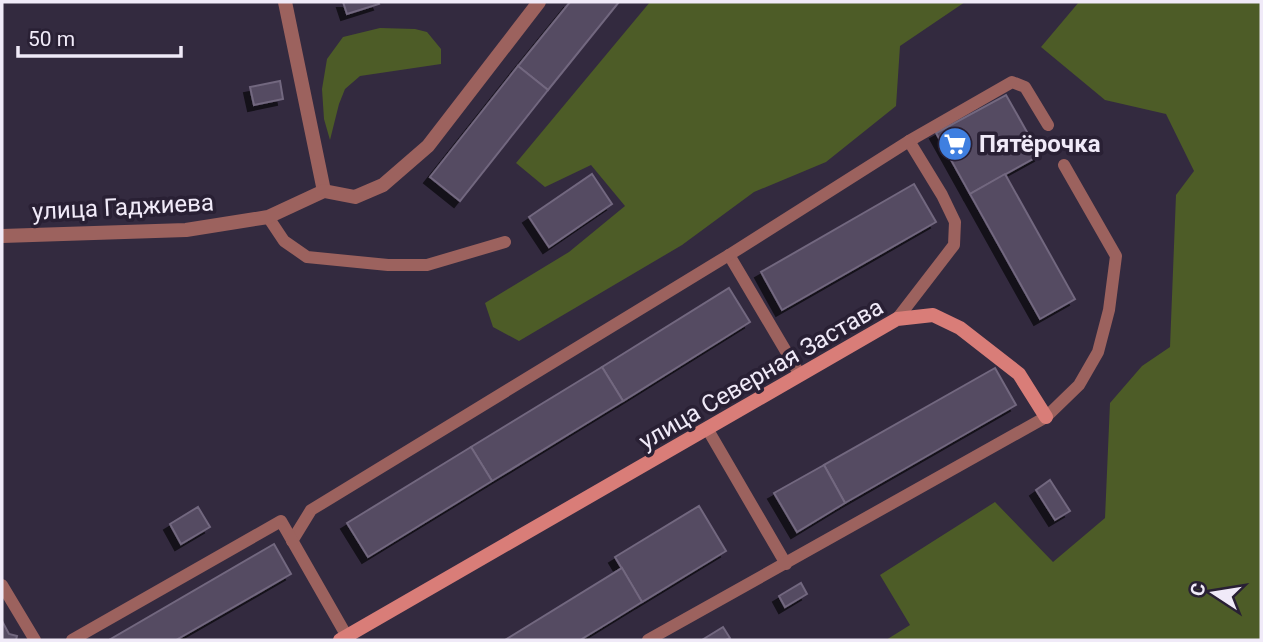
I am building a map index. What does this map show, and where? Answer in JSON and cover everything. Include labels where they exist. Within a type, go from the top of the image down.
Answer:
[{"type":"street","points":[[285,2],[324,191],[355,197],[383,185],[428,146],[539,2]]},
{"type":"street","name":"улица Гаджиева","points":[[2,236],[186,230],[268,217],[324,191]]},
{"type":"street","name":"улица Северная Застава","points":[[345,639],[897,319],[933,315],[960,328],[1019,374],[1046,417]]},
{"type":"lane","points":[[292,541],[311,510],[729,255],[909,141],[1012,82],[1025,86],[1048,125]]},
{"type":"lane","points":[[897,319],[954,246],[955,222],[943,195],[909,141]]},
{"type":"lane","points":[[648,640],[1046,417],[1079,385],[1097,352],[1109,310],[1116,256],[1064,165]]},
{"type":"lane","points":[[268,217],[284,242],[307,257],[388,265],[427,265],[505,242]]},
{"type":"lane","points":[[729,255],[800,375]]},
{"type":"lane","points":[[708,430],[786,564]]},
{"type":"lane","points":[[72,640],[281,521],[345,639]]},
{"type":"lane","points":[[2,585],[35,640]]},
{"type":"green space","points":[[650,2],[965,2],[900,46],[896,106],[826,162],[754,192],[682,245],[519,341],[493,327],[485,303],[569,252],[625,206],[591,165],[545,187],[516,163]]},
{"type":"green space","points":[[1079,2],[1261,2],[1261,640],[886,640],[910,625],[880,575],[995,502],[1053,562],[1105,518],[1110,403],[1142,366],[1170,347],[1176,195],[1194,171],[1166,114],[1105,100],[1041,47]]},
{"type":"green space","points":[[380,28],[427,32],[441,49],[441,64],[360,76],[345,89],[330,140],[324,119],[322,89],[327,59],[343,37]]},
{"type":"building","points":[[343,2],[378,2],[379,4],[347,14]]},
{"type":"building","points":[[570,2],[619,2],[548,90],[518,66]]},
{"type":"building","points":[[518,66],[548,90],[460,201],[430,177]]},
{"type":"building","points":[[280,81],[283,99],[254,105],[250,87]]},
{"type":"building","points":[[1006,95],[1040,155],[970,194],[936,133]]},
{"type":"building","points":[[592,174],[612,204],[549,247],[529,217]]},
{"type":"building","points":[[1005,174],[1075,299],[1040,319],[970,194]]},
{"type":"building","points":[[914,184],[936,222],[782,310],[761,272]]},
{"type":"building","points":[[729,288],[750,322],[623,401],[602,367]]},
{"type":"building","points":[[602,367],[623,401],[492,481],[471,447]]},
{"type":"building","points":[[995,368],[1016,405],[845,503],[824,465]]},
{"type":"building","points":[[471,447],[492,481],[368,557],[347,523]]},
{"type":"building","points":[[824,465],[845,503],[797,532],[774,493]]},
{"type":"building","points":[[1050,480],[1070,511],[1055,520],[1036,490]]},
{"type":"building","points":[[699,506],[726,551],[642,602],[615,557]]},
{"type":"building","points":[[198,507],[210,527],[181,544],[170,524]]},
{"type":"building","points":[[274,544],[291,574],[176,640],[109,640]]},
{"type":"building","points":[[622,568],[642,602],[600,628],[580,640],[505,640]]},
{"type":"building","points":[[801,583],[807,594],[785,607],[779,596]]},
{"type":"building","points":[[2,621],[9,634],[17,636],[16,640],[2,640]]},
{"type":"building","points":[[723,627],[730,638],[702,640]]},
{"type":"place","name":"Пятёрочка","points":[[955,144]]}]
